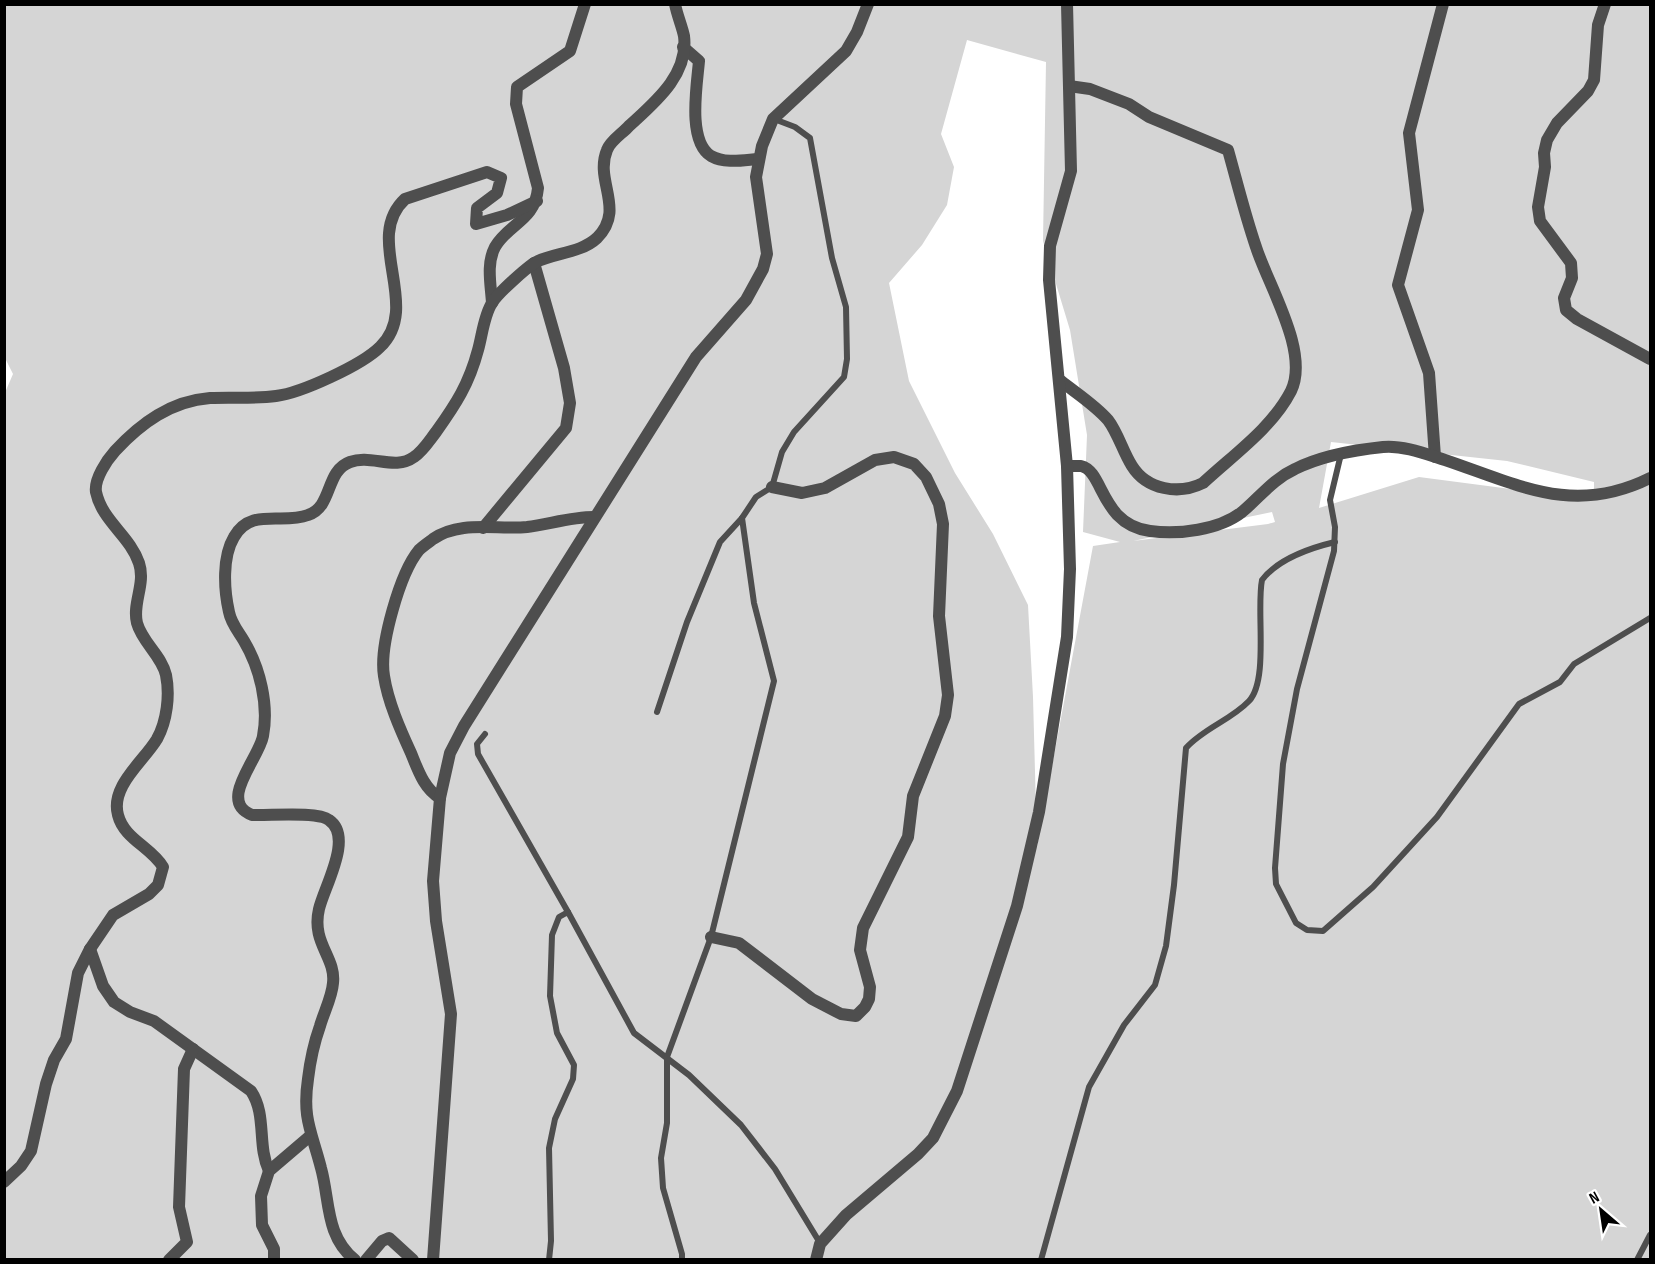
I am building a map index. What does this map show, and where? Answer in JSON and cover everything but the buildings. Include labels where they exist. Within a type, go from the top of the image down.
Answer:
[{"type":"street","points":[[354,1260],[342,1245],[329,1218],[322,1168],[305,1117],[308,1080],[334,974],[316,927],[319,907],[335,865],[339,842],[336,829],[329,819],[317,816],[252,815],[243,812],[238,805],[239,787],[261,745],[265,710],[256,668],[229,612],[226,561],[231,540],[251,519],[309,515],[322,506],[332,480],[343,465],[363,460],[398,463],[413,459],[459,401],[472,371],[492,303],[489,265],[496,246],[528,215],[537,201],[538,188],[516,104],[517,87],[570,51],[585,4]]},
{"type":"street","points":[[492,303],[534,263],[594,241],[604,230],[611,211],[604,167],[607,148],[664,93],[676,75],[684,37],[675,4]]},
{"type":"street","points":[[433,1260],[451,1014],[436,921],[433,881],[440,798],[450,753],[464,726],[696,357],[746,300],[763,269],[767,254],[756,177],[758,159],[773,118],[846,51],[857,32],[868,4]]},
{"type":"street","points":[[816,1260],[820,1244],[846,1215],[918,1154],[933,1137],[957,1091],[1017,906],[1039,812],[1067,637],[1070,569],[1067,466],[1061,381],[1049,280],[1050,246],[1071,171],[1067,4]]},
{"type":"street","points":[[1435,457],[1429,373],[1398,285],[1418,210],[1409,134],[1443,4]]},
{"type":"street","points":[[1605,4],[1598,26],[1594,80],[1588,91],[1557,123],[1547,140],[1538,207],[1540,221],[1571,263],[1572,278],[1564,298],[1566,310],[1577,320],[1650,359]]},
{"type":"street","points":[[683,47],[699,61],[695,125],[700,141],[710,156],[728,161],[758,159]]},
{"type":"street","points":[[1061,381],[1108,421],[1133,468],[1145,480],[1160,487],[1176,490],[1193,488],[1203,483],[1258,433],[1277,412],[1292,389],[1296,372],[1295,354],[1283,314],[1256,248],[1228,150],[1216,143],[1149,117],[1119,100],[1090,89],[1069,86]]},
{"type":"street","points":[[4,1182],[21,1166],[31,1151],[46,1084],[54,1060],[68,1031],[78,973],[90,949],[113,915],[149,894],[162,878],[163,867],[152,852],[127,832],[118,816],[117,803],[123,785],[157,738],[163,724],[168,686],[165,672],[140,632],[136,620],[142,579],[138,561],[101,507],[96,489],[99,476],[112,455],[126,439],[159,413],[207,398],[277,396],[344,371],[378,349],[388,339],[396,305],[396,286],[389,253],[389,226],[396,208],[405,199],[487,172],[501,178],[497,193],[477,208],[476,224],[507,216],[537,201]]},
{"type":"street","points":[[483,528],[566,428],[570,403],[566,380],[534,263]]},
{"type":"street","points":[[1067,466],[1083,466],[1091,473],[1115,515],[1126,524],[1163,533],[1226,521],[1242,512],[1276,480],[1295,468],[1341,454],[1385,447],[1435,457],[1528,490],[1550,495],[1604,494],[1629,489],[1650,478]]},
{"type":"street","points":[[711,937],[739,943],[812,999],[841,1014],[856,1016],[865,1007],[869,999],[870,987],[860,950],[863,928],[908,837],[913,796],[945,716],[948,696],[939,616],[943,524],[939,504],[926,477],[914,464],[894,457],[875,460],[825,488],[802,493],[772,487]]},
{"type":"street","points":[[440,798],[431,793],[420,775],[400,729],[384,675],[384,651],[404,576],[419,549],[436,537],[455,529],[527,527],[573,517],[594,517]]},
{"type":"street","points":[[90,949],[103,986],[114,1002],[130,1012],[154,1021],[251,1091],[259,1104],[262,1155],[269,1171]]},
{"type":"street","points":[[169,1260],[187,1242],[179,1207],[184,1069],[193,1049]]},
{"type":"street","points":[[274,1260],[274,1249],[262,1225],[260,1210],[269,1171],[310,1136]]},
{"type":"street","points":[[366,1260],[382,1241],[389,1238],[413,1260]]},
{"type":"lane","points":[[657,712],[687,622],[720,542],[742,518],[756,497],[772,487],[782,452],[794,432],[844,377],[848,336],[846,307],[832,258],[810,138],[795,127],[773,118]]},
{"type":"lane","points":[[1341,454],[1330,500],[1335,542],[1297,689],[1280,786],[1281,807],[1275,868],[1276,884],[1296,922],[1307,930],[1323,931],[1372,886],[1437,817],[1519,704],[1560,682],[1574,664],[1650,618]]},
{"type":"lane","points":[[682,1260],[663,1188],[661,1158],[667,1123],[667,1057],[711,937],[774,681],[754,603],[742,518]]},
{"type":"lane","points":[[1041,1260],[1089,1087],[1124,1025],[1155,985],[1166,946],[1174,885],[1186,748],[1196,738],[1250,700],[1259,674],[1262,580],[1269,570],[1335,542]]},
{"type":"lane","points":[[484,734],[477,744],[478,754],[634,1033],[667,1057],[741,1125],[775,1169],[820,1244]]},
{"type":"lane","points":[[549,1260],[551,1241],[549,1148],[555,1119],[573,1079],[574,1065],[557,1033],[550,996],[552,935],[559,917],[568,912]]},
{"type":"lane","points":[[1637,1260],[1650,1234]]},
{"type":"shaded area","points":[[5,5],[1650,5],[1650,1259],[5,1259],[4,395],[13,374],[4,356]],"holes":[[[967,40],[1046,62],[1043,241],[1070,330],[1087,435],[1083,532],[1120,542],[1093,546],[1037,847],[1028,605],[993,534],[955,473],[909,381],[889,283],[922,245],[947,205],[954,167],[941,134]],[[1331,442],[1507,461],[1594,482],[1594,500],[1419,477],[1319,508]],[[1272,512],[1275,522],[1268,524],[1133,541]]]}]
